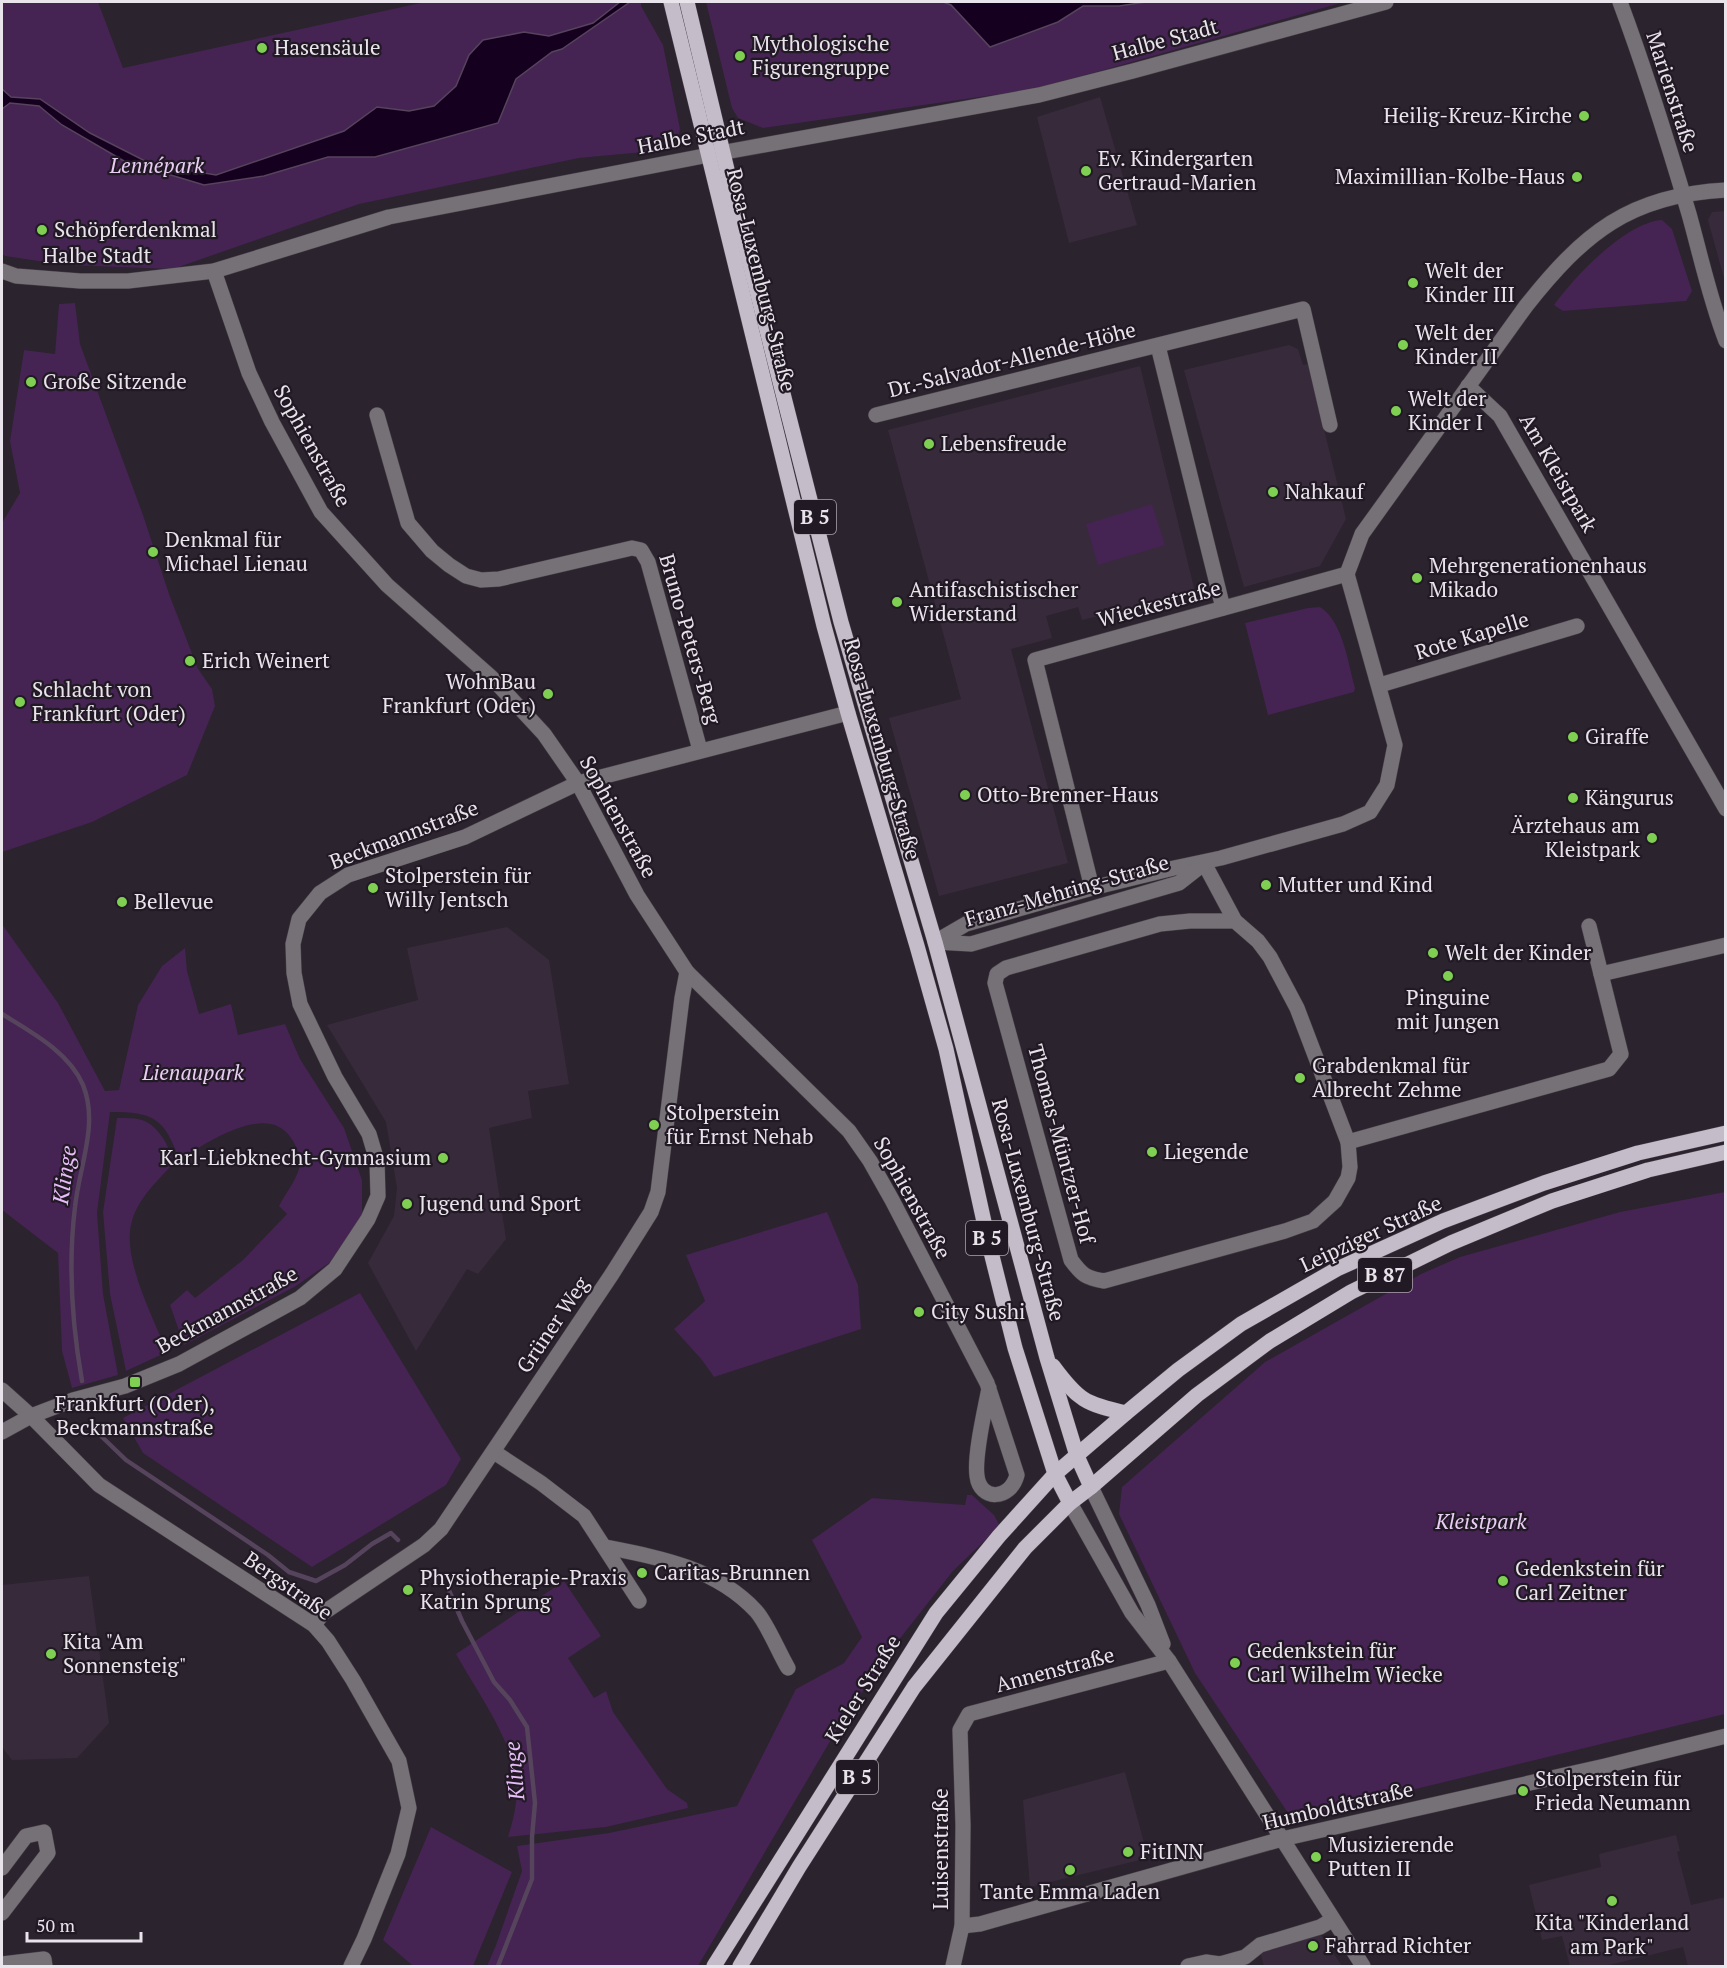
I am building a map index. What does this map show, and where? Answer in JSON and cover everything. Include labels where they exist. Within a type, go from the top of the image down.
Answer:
[{"type":"main road","name":"Rosa-Luxemburg-Straße","points":[[688,4],[716,154],[822,615],[848,713],[946,1049],[988,1240],[1015,1348],[1055,1474],[1070,1503]]},
{"type":"main road","name":"Rosa-Luxemburg-Straße","points":[[672,6],[716,154],[841,622],[935,942],[1047,1358],[1077,1456],[1091,1487]]},
{"type":"main road","points":[[848,713],[861,714],[869,721]]},
{"type":"main road","name":"Leipziger Straße","points":[[1077,1456],[1178,1370],[1241,1324],[1336,1269],[1443,1221],[1544,1183],[1638,1153],[1725,1133]]},
{"type":"main road","name":"Leipziger Straße","points":[[1091,1487],[1197,1395],[1270,1341],[1351,1292],[1451,1243],[1552,1202],[1648,1170],[1725,1152]]},
{"type":"main road","points":[[1047,1358],[1063,1380],[1085,1401],[1094,1406],[1125,1413]]},
{"type":"main road","name":"Kieler Straße","points":[[714,1966],[936,1613],[999,1536],[1055,1474],[1077,1456]]},
{"type":"main road","name":"Kieler Straße","points":[[740,1966],[799,1867],[914,1688],[1025,1548],[1070,1503],[1091,1487]]},
{"type":"street","name":"Halbe Stadt","points":[[2,271],[16,276],[37,278],[119,281],[214,271],[389,217],[1039,95],[1386,2]]},
{"type":"street","name":"Marienstraße","points":[[1620,2],[1683,196],[1725,341]]},
{"type":"street","points":[[1347,574],[1362,534],[1526,306],[1571,253],[1598,231],[1642,206],[1683,196],[1725,190]]},
{"type":"street","name":"Sophienstraße","points":[[214,271],[249,373],[272,422],[321,512],[387,585],[490,677],[523,710],[552,744],[578,783],[637,895],[687,972],[854,1137],[892,1200],[989,1388],[1017,1475],[1014,1485],[1006,1493],[994,1495],[986,1491],[977,1479],[976,1465],[989,1388]]},
{"type":"street","name":"Dr.-Salvador-Allende-Höhe","points":[[876,416],[1303,309],[1330,425]]},
{"type":"street","name":"Dr.-Salvador-Allende-Höhe","points":[[1158,346],[1223,608]]},
{"type":"street","name":"Am Kleistpark","points":[[1468,386],[1500,416],[1725,809]]},
{"type":"street","name":"Bruno-Peters-Berg","points":[[377,415],[408,523],[432,550],[466,576],[482,580],[499,579],[632,548],[641,550],[648,562],[700,750]]},
{"type":"street","name":"Wieckestraße","points":[[1092,888],[1035,660],[1347,574]]},
{"type":"street","name":"Franz-Mehring-Straße","points":[[935,942],[966,924],[1092,888],[1204,863],[1343,824],[1370,812],[1388,785],[1395,745],[1347,574]]},
{"type":"street","name":"Rote Kapelle","points":[[1380,686],[1577,626]]},
{"type":"street","name":"Beckmannstraße","points":[[2,1432],[31,1416],[73,1400],[125,1386],[179,1364],[300,1298],[335,1269],[368,1219],[378,1196],[377,1161],[369,1134],[335,1077],[300,1005],[294,973],[293,944],[299,919],[320,893],[348,875],[465,837],[578,783],[848,713]]},
{"type":"street","name":"Franz-Mehring-Straße","points":[[917,946],[935,942],[971,944],[1179,883],[1204,863]]},
{"type":"street","name":"Thomas-Müntzer-Hof","points":[[1204,863],[1235,921],[1258,941],[1270,957],[1297,1008],[1347,1142],[1350,1167],[1348,1178],[1335,1201],[1313,1221],[1285,1231],[1104,1281],[1081,1274],[1071,1260],[995,983],[997,974],[1006,968],[1160,924],[1235,921]]},
{"type":"street","points":[[1347,1142],[1609,1069],[1622,1054],[1589,926]]},
{"type":"street","points":[[1601,974],[1725,945]]},
{"type":"street","name":"Grüner Weg","points":[[314,1625],[323,1613],[424,1545],[441,1528],[494,1452],[651,1212],[658,1192],[687,972]]},
{"type":"street","name":"Bergstraße","points":[[2,1390],[99,1485],[314,1625],[328,1641],[352,1680],[399,1761],[409,1808],[398,1854],[351,1966]]},
{"type":"street","points":[[494,1452],[584,1516],[639,1601]]},
{"type":"street","points":[[1091,1487],[1148,1605],[1169,1661]]},
{"type":"street","points":[[1070,1503],[1132,1612],[1169,1661],[1362,1966]]},
{"type":"street","points":[[605,1547],[653,1556],[688,1566],[722,1583],[757,1612],[788,1668]]},
{"type":"street","name":"Annenstraße","points":[[960,1730],[969,1714],[1169,1661]]},
{"type":"street","name":"Luisenstraße","points":[[953,1966],[962,1926],[963,1825],[960,1730]]},
{"type":"street","name":"Humboldtstraße","points":[[962,1926],[980,1924],[1282,1839],[1605,1766],[1725,1736]]},
{"type":"street","points":[[2,1868],[26,1836],[44,1832],[48,1853],[2,1913]]},
{"type":"street","points":[[1188,1966],[1206,1962],[1220,1964],[1245,1957],[1260,1945],[1320,1927],[1332,1920]]},
{"type":"street","points":[[2,1964],[44,1959],[45,1966]]},
{"type":"shaded area","points":[[620,2],[630,2],[562,49],[552,52],[516,79],[498,123],[375,157],[328,157],[264,176],[204,185],[124,161],[62,125],[39,106],[10,103],[2,109],[2,89],[11,97],[40,99],[90,133],[151,164],[216,175],[344,131],[377,107],[409,111],[434,106],[456,86],[469,55],[483,40],[524,32],[549,36],[593,23]]},
{"type":"shaded area","points":[[943,2],[1146,2],[1119,6],[1083,6],[1058,22],[990,47],[951,5]]},
{"type":"shaded area","name":"Ev. Kindergarten Gertraud-Marien","points":[[1100,97],[1137,225],[1069,243],[1037,117]]},
{"type":"shaded area","points":[[1726,211],[1725,282],[1708,220],[1712,212]]},
{"type":"shaded area","points":[[1289,345],[1298,349],[1303,365],[1308,364],[1346,519],[1320,566],[1244,587],[1184,370]]},
{"type":"shaded area","points":[[1140,366],[1195,592],[1082,620],[1078,607],[1046,616],[1052,638],[1011,649],[1068,863],[939,896],[889,718],[961,699],[888,430]]},
{"type":"shaded area","name":"Karl-Liebknecht-Gymnasium","points":[[507,927],[549,960],[569,1084],[528,1091],[532,1118],[489,1128],[506,1239],[478,1274],[467,1269],[416,1351],[368,1263],[394,1216],[397,1188],[386,1122],[327,1025],[418,1000],[407,948]]},
{"type":"shaded area","name":"Kita \"Am Sonnensteig\"","points":[[89,1576],[109,1723],[77,1758],[12,1760],[2,1747],[2,1585]]},
{"type":"shaded area","points":[[1125,1772],[1148,1858],[1030,1887],[1023,1800]]},
{"type":"shaded area","name":"Kita \"Kinderland am Park\"","points":[[1676,1835],[1680,1851],[1677,1852],[1691,1905],[1725,1897],[1725,1966],[1688,1966],[1683,1947],[1605,1966],[1570,1966],[1562,1936],[1542,1940],[1529,1885],[1601,1867],[1599,1854]]},
{"type":"shaded area","points":[[1319,1932],[1342,1966],[1264,1966],[1260,1952]]},
{"type":"green space","name":"Lennépark","points":[[2,2],[98,2],[123,68],[425,2],[641,2],[641,6],[663,45],[680,129],[676,149],[579,158],[359,204],[173,269],[65,265],[5,256],[2,254]]},
{"type":"green space","points":[[706,2],[1344,2],[1028,90],[763,128],[738,118],[732,108]]},
{"type":"green space","points":[[1662,220],[1672,229],[1692,291],[1686,301],[1563,311],[1554,305],[1587,266],[1617,240],[1648,223]]},
{"type":"green space","points":[[75,303],[80,344],[143,515],[169,594],[198,669],[212,689],[215,706],[187,775],[92,822],[2,852],[2,523],[20,493],[10,441],[24,350],[55,354],[59,304]]},
{"type":"green space","points":[[1152,504],[1165,545],[1098,565],[1086,524]]},
{"type":"green space","points":[[1320,607],[1334,622],[1344,643],[1354,692],[1268,715],[1245,623]]},
{"type":"green space","name":"Lienaupark","points":[[2,924],[58,1003],[105,1091],[119,1090],[138,1005],[162,966],[185,948],[187,971],[199,1014],[231,1004],[238,1035],[285,1024],[300,1059],[344,1128],[362,1180],[362,1216],[329,1263],[296,1286],[184,1345],[170,1305],[187,1290],[195,1298],[243,1260],[287,1214],[279,1206],[299,1169],[298,1153],[291,1138],[280,1128],[267,1123],[252,1124],[236,1129],[179,1160],[168,1135],[155,1120],[137,1114],[110,1112],[97,1213],[103,1294],[118,1375],[72,1388],[62,1351],[58,1253],[2,1210]]},
{"type":"green space","points":[[117,1118],[138,1119],[153,1126],[167,1144],[172,1165],[139,1205],[132,1221],[130,1236],[131,1252],[140,1287],[167,1352],[126,1371],[110,1294],[103,1212]]},
{"type":"green space","name":"Kleistpark","points":[[1725,1192],[1725,1714],[1292,1819],[1195,1673],[1119,1514],[1122,1487],[1265,1362],[1421,1274],[1460,1257],[1620,1212]]},
{"type":"green space","points":[[827,1212],[858,1285],[861,1329],[714,1377],[674,1329],[705,1301],[686,1255]]},
{"type":"green space","points":[[360,1293],[461,1459],[446,1485],[312,1567],[143,1453],[123,1418]]},
{"type":"green space","points":[[967,1495],[972,1495],[994,1515],[1000,1526],[953,1571],[898,1641],[842,1721],[698,1966],[487,1966],[522,1871],[517,1846],[609,1833],[737,1806],[796,1689],[844,1663],[862,1637],[812,1540],[872,1498],[965,1505]]},
{"type":"green space","points":[[564,1581],[601,1636],[568,1658],[594,1698],[606,1691],[613,1712],[667,1789],[687,1803],[688,1808],[606,1827],[508,1837],[517,1797],[511,1757],[498,1726],[456,1654]]},
{"type":"green space","points":[[431,1827],[512,1872],[473,1966],[413,1966],[383,1940]]},
{"type":"waterway","name":"Klinge","points":[[2,1014],[48,1044],[69,1063],[83,1085],[87,1100],[89,1130],[77,1192],[72,1250],[74,1316],[82,1381]]},
{"type":"waterway","name":"Klinge","points":[[100,1435],[126,1460],[268,1555],[289,1572],[316,1581],[345,1565],[372,1544],[391,1533],[398,1540]]},
{"type":"waterway","name":"Klinge","points":[[448,1588],[462,1621],[494,1682],[510,1700],[527,1727],[535,1803],[532,1879],[498,1966]]},
{"type":"place","name":"Hasensäule","points":[[262,48]]},
{"type":"place","name":"Mythologische Figurengruppe","points":[[740,56]]},
{"type":"place","name":"Heilig-Kreuz-Kirche","points":[[1584,116]]},
{"type":"place","name":"Ev. Kindergarten Gertraud-Marien","points":[[1086,171]]},
{"type":"place","name":"Maximillian-Kolbe-Haus","points":[[1577,177]]},
{"type":"place","name":"Schöpferdenkmal","points":[[42,230]]},
{"type":"place","name":"Welt der Kinder III","points":[[1413,283]]},
{"type":"place","name":"Welt der Kinder II","points":[[1403,345]]},
{"type":"place","name":"Große Sitzende","points":[[31,382]]},
{"type":"place","name":"Welt der Kinder I","points":[[1396,411]]},
{"type":"place","name":"Lebensfreude","points":[[929,444]]},
{"type":"place","name":"Nahkauf","points":[[1273,492]]},
{"type":"place","name":"Denkmal für Michael Lienau","points":[[153,552]]},
{"type":"place","name":"Mehrgenerationenhaus Mikado","points":[[1417,578]]},
{"type":"place","name":"Antifaschistischer Widerstand","points":[[897,602]]},
{"type":"place","name":"Erich Weinert","points":[[190,661]]},
{"type":"place","name":"WohnBau Frankfurt (Oder)","points":[[548,694]]},
{"type":"place","name":"Schlacht von Frankfurt (Oder)","points":[[20,702]]},
{"type":"place","name":"Giraffe","points":[[1573,737]]},
{"type":"place","name":"Otto-Brenner-Haus","points":[[965,795]]},
{"type":"place","name":"Kängurus","points":[[1573,798]]},
{"type":"place","name":"Ärztehaus am Kleistpark","points":[[1652,838]]},
{"type":"place","name":"Mutter und Kind","points":[[1266,885]]},
{"type":"place","name":"Stolperstein für Willy Jentsch","points":[[373,888]]},
{"type":"place","name":"Bellevue","points":[[122,902]]},
{"type":"place","name":"Welt der Kinder","points":[[1433,953]]},
{"type":"place","name":"Pinguine mit Jungen","points":[[1448,976]]},
{"type":"place","name":"Grabdenkmal für Albrecht Zehme","points":[[1300,1078]]},
{"type":"place","name":"Stolperstein für Ernst Nehab","points":[[654,1125]]},
{"type":"place","name":"Liegende","points":[[1152,1152]]},
{"type":"place","name":"Karl-Liebknecht-Gymnasium","points":[[443,1158]]},
{"type":"place","name":"Jugend und Sport","points":[[407,1204]]},
{"type":"place","name":"City Sushi","points":[[919,1312]]},
{"type":"place","name":"Frankfurt (Oder), Beckmannstraße","points":[[135,1382]]},
{"type":"place","name":"Caritas-Brunnen","points":[[642,1573]]},
{"type":"place","name":"Gedenkstein für Carl Zeitner","points":[[1503,1581]]},
{"type":"place","name":"Physiotherapie-Praxis Katrin Sprung","points":[[408,1590]]},
{"type":"place","name":"Kita \"Am Sonnensteig\"","points":[[51,1654]]},
{"type":"place","name":"Gedenkstein für Carl Wilhelm Wiecke","points":[[1235,1663]]},
{"type":"place","name":"Stolperstein für Frieda Neumann","points":[[1523,1791]]},
{"type":"place","name":"FitINN","points":[[1128,1852]]},
{"type":"place","name":"Musizierende Putten II","points":[[1316,1857]]},
{"type":"place","name":"Tante Emma Laden","points":[[1070,1870]]},
{"type":"place","name":"Kita \"Kinderland am Park\"","points":[[1612,1901]]},
{"type":"place","name":"Fahrrad Richter","points":[[1313,1946]]}]
